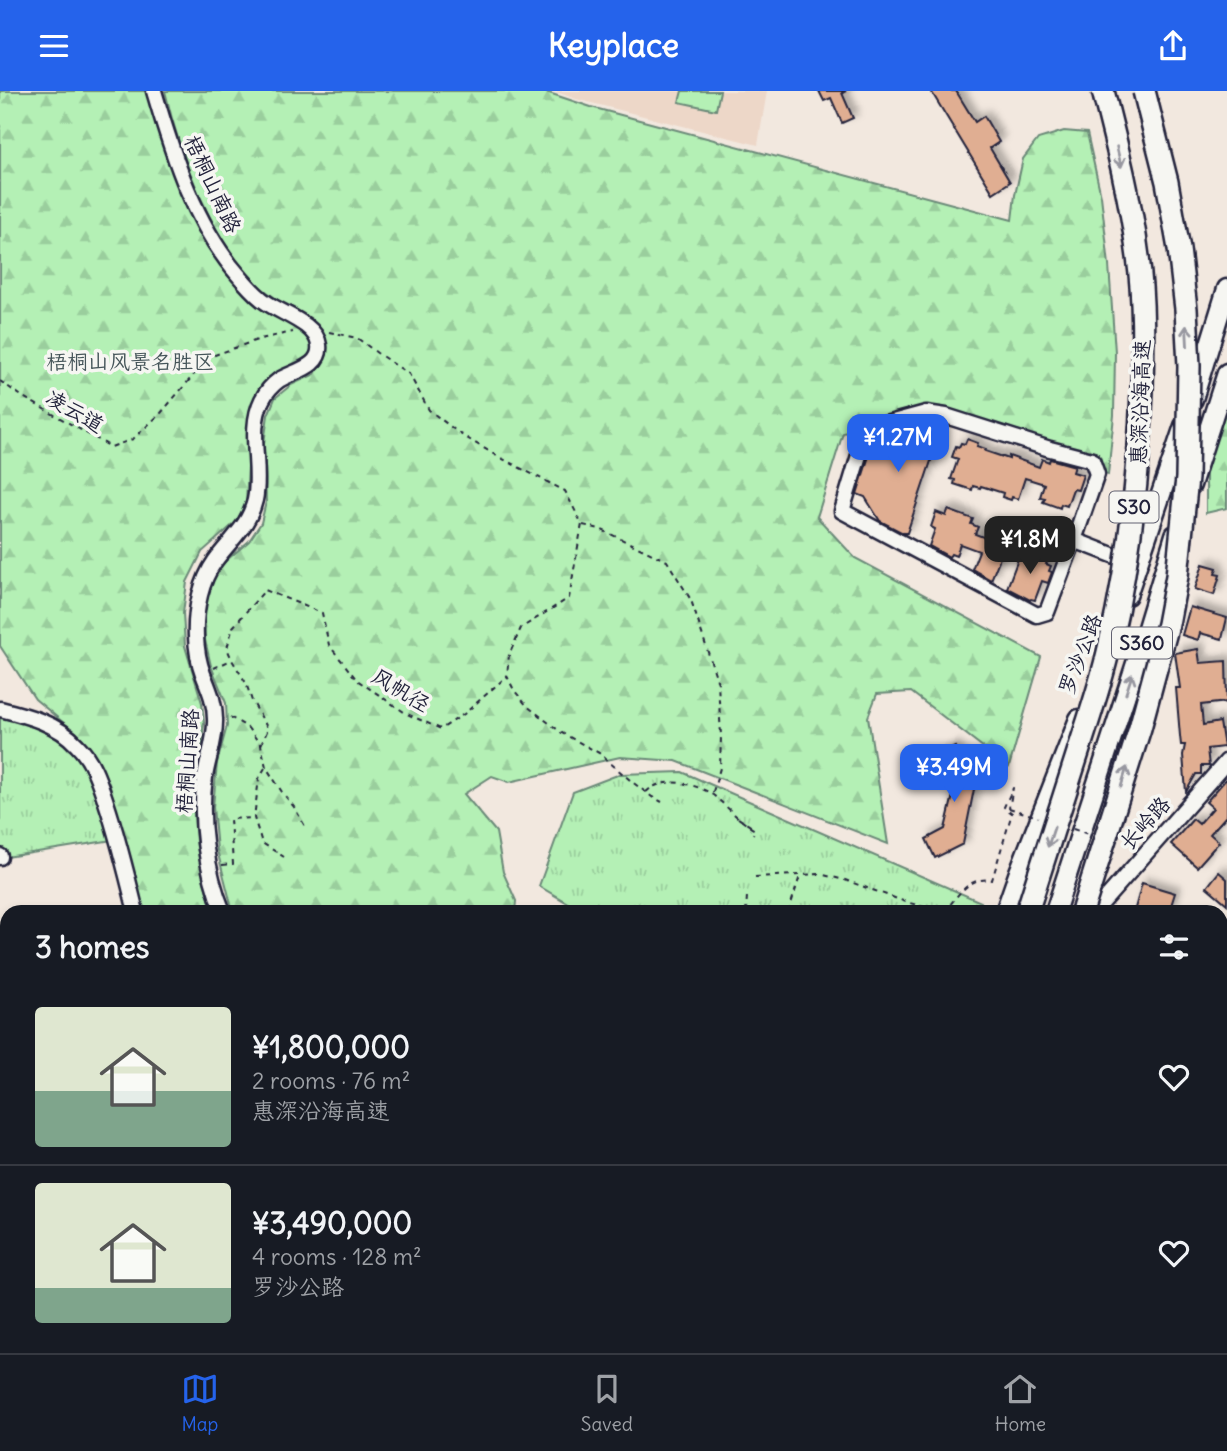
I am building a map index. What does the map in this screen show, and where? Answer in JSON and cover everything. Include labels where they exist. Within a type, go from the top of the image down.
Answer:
[{"type":"highway","name":"惠深沿海高速","points":[[1029,905],[1109,649],[1129,545],[1137,486],[1143,316],[1138,258],[1125,183],[1103,91]]},
{"type":"highway","name":"S30","points":[[1084,905],[1140,728],[1168,624],[1180,552],[1186,490],[1189,366],[1180,249],[1167,182],[1144,91]]},
{"type":"main road","name":"罗沙公路","points":[[1007,905],[1138,565],[1227,289]]},
{"type":"main road","name":"S360","points":[[1057,905],[1227,373]]},
{"type":"street","name":"梧桐山南路","points":[[154,91],[181,173],[218,247],[240,278],[265,302],[311,329],[320,346],[319,355],[313,363],[279,380],[261,402],[256,418],[256,495],[252,513],[244,527],[214,562],[200,595],[196,633],[198,653],[210,690],[216,722],[205,775],[202,807],[205,842],[221,905]]},
{"type":"street","points":[[926,413],[946,416],[1092,460],[1097,474],[1074,540],[1047,612],[1037,615],[842,511],[867,429],[926,413]]},
{"type":"street","points":[[1074,540],[1138,565]]},
{"type":"street","points":[[0,709],[30,716],[52,726],[76,743],[88,758],[119,839],[134,905]]},
{"type":"street","name":"长岭路","points":[[1100,905],[1227,761]]},
{"type":"path","name":"凌云道","points":[[0,380],[23,397],[111,447],[134,439],[161,413],[209,357],[260,339],[311,329]]},
{"type":"path","points":[[311,329],[357,338],[409,374],[429,410],[460,434],[565,491],[582,524],[569,598],[521,628],[509,656],[507,676],[527,706],[562,733],[599,753],[662,802]]},
{"type":"path","points":[[582,524],[600,529],[667,561],[691,600],[718,683],[720,768],[712,795]]},
{"type":"path","name":"风帆径","points":[[232,660],[227,648],[233,627],[265,590],[322,613],[329,645],[357,680],[407,714],[441,729],[464,714],[507,676]]},
{"type":"path","points":[[203,672],[232,660],[268,729],[261,745]]},
{"type":"path","points":[[215,715],[232,717],[247,727],[261,745],[266,767],[306,828]]},
{"type":"path","points":[[266,767],[259,778],[254,818],[262,843],[284,857]]},
{"type":"path","points":[[646,792],[655,785],[693,785],[712,795],[717,803],[752,827],[750,830]]},
{"type":"path","points":[[949,905],[967,884],[992,880],[1012,813],[1004,807],[1013,788],[1009,808]]},
{"type":"path","points":[[733,813],[755,830],[753,834]]},
{"type":"path","points":[[210,866],[233,864],[230,819],[254,818]]},
{"type":"path","points":[[755,877],[819,874],[918,905]]},
{"type":"path","points":[[791,905],[800,875]]},
{"type":"path","points":[[746,905],[747,896]]},
{"type":"path","points":[[902,905],[903,901]]},
{"type":"shaded area","points":[[554,91],[767,91],[758,145],[576,99]]},
{"type":"green space","name":"梧桐山风景名胜区","points":[[0,91],[146,91],[192,212],[211,250],[237,285],[264,310],[308,333],[313,352],[306,362],[272,378],[258,391],[251,415],[246,502],[237,521],[202,552],[187,582],[183,613],[185,646],[202,703],[204,723],[202,743],[194,771],[193,802],[196,841],[211,905],[139,905],[104,775],[77,734],[35,699],[0,646]]},
{"type":"green space","points":[[165,91],[543,91],[591,107],[1012,220],[1023,159],[1038,139],[1064,131],[1087,133],[1101,196],[1115,352],[1114,415],[1108,475],[921,409],[843,433],[817,517],[855,558],[1041,657],[1009,767],[911,692],[877,694],[868,717],[888,844],[676,761],[620,757],[509,782],[492,776],[464,794],[496,832],[503,872],[516,905],[231,905],[217,850],[213,807],[217,763],[227,726],[226,703],[211,666],[205,640],[204,614],[210,585],[221,565],[249,541],[261,523],[266,502],[264,443],[268,415],[275,398],[291,385],[315,374],[325,357],[322,336],[255,282],[224,242],[198,193]]},
{"type":"green space","points":[[682,91],[720,91],[716,110],[679,102]]},
{"type":"green space","points":[[1227,406],[1227,508],[1206,513],[1206,463]]},
{"type":"green space","points":[[0,709],[76,743],[119,839],[0,858]]},
{"type":"green space","points":[[682,772],[981,902],[980,905],[571,905],[539,886],[573,792],[620,774]]},
{"type":"building","points":[[819,91],[846,91],[842,93],[853,118],[842,123],[831,98],[824,101]]},
{"type":"building","points":[[931,91],[956,91],[975,122],[984,116],[999,142],[990,148],[1010,182],[993,193]]},
{"type":"building","points":[[921,424],[938,432],[936,435],[939,437],[907,533],[903,533],[880,521],[865,497],[857,494],[875,437],[887,434],[894,436]]},
{"type":"building","points":[[967,439],[978,443],[977,446],[986,449],[985,451],[1039,467],[1042,459],[1075,466],[1073,472],[1083,475],[1078,490],[1073,489],[1067,506],[1061,504],[1060,508],[1043,502],[1045,498],[1040,497],[1044,484],[1025,478],[1018,499],[1012,497],[1011,500],[1002,497],[1003,493],[981,486],[973,486],[972,490],[954,484],[955,480],[951,479],[958,459],[952,457],[956,446],[965,444]]},
{"type":"building","points":[[948,510],[973,519],[971,524],[978,527],[975,534],[1005,545],[991,580],[972,569],[979,551],[960,544],[956,556],[951,554],[949,557],[929,546],[935,529],[931,527],[936,512],[946,516]]},
{"type":"building","points":[[1020,554],[1048,559],[1046,564],[1051,566],[1048,583],[1042,581],[1035,600],[1007,588]]},
{"type":"building","points":[[1203,564],[1217,568],[1215,574],[1220,575],[1214,595],[1195,589]]},
{"type":"building","points":[[1190,607],[1227,618],[1222,639],[1200,633],[1198,640],[1182,635]]},
{"type":"building","points":[[1198,649],[1200,663],[1226,661],[1227,702],[1201,705],[1203,725],[1220,722],[1224,747],[1207,749],[1209,766],[1201,766],[1201,774],[1196,774],[1186,792],[1183,755],[1185,745],[1181,745],[1180,736],[1176,688],[1180,688],[1175,653]]},
{"type":"building","points":[[955,747],[974,789],[963,844],[935,858],[926,839],[945,829],[953,795],[935,758]]},
{"type":"building","points":[[1227,778],[1227,815],[1210,834],[1219,842],[1197,867],[1171,844],[1193,819],[1199,824],[1213,808],[1206,802]]},
{"type":"building","points":[[1219,872],[1227,879],[1227,904],[1207,887]]},
{"type":"building","points":[[1142,883],[1175,893],[1171,905],[1136,905]]}]
